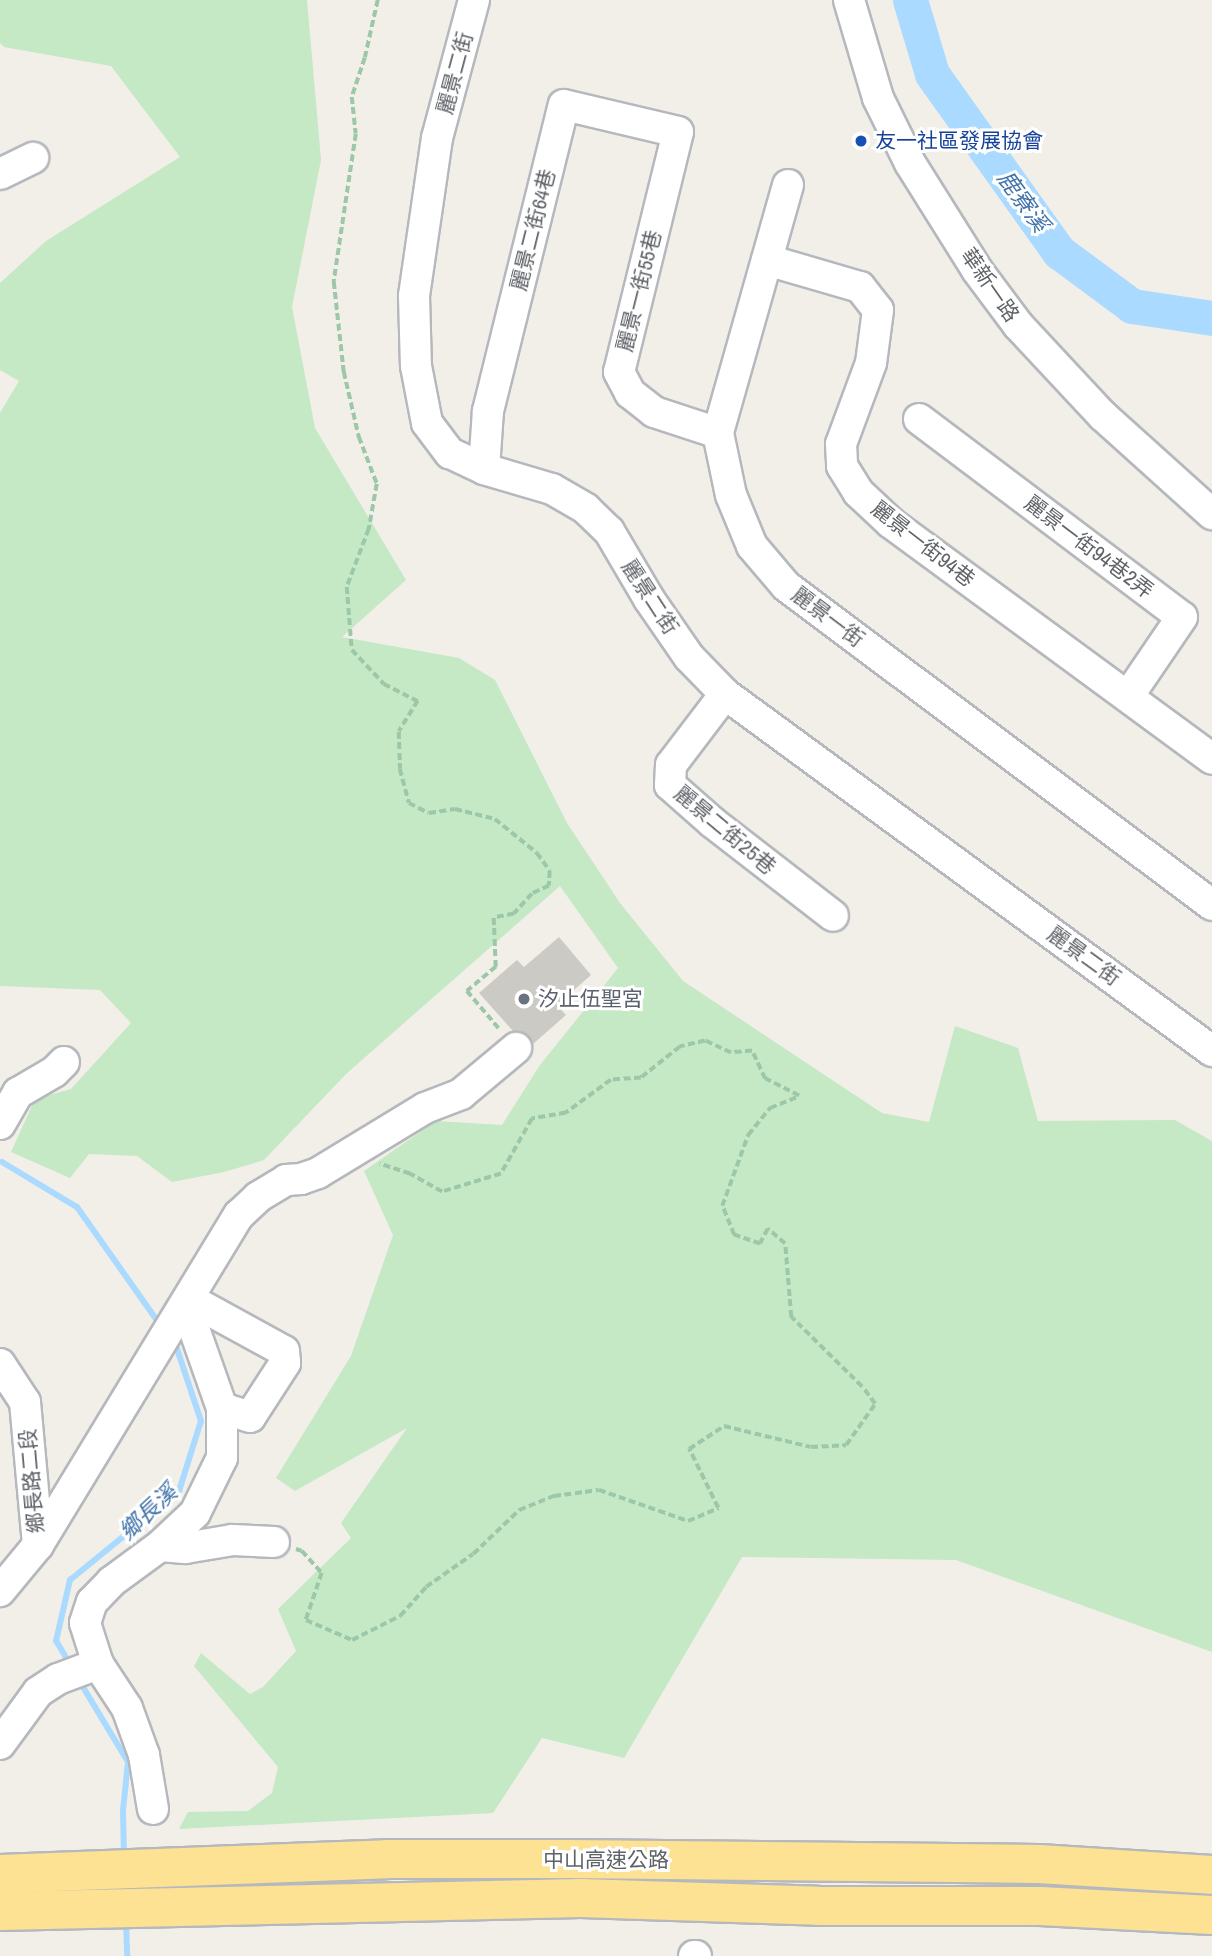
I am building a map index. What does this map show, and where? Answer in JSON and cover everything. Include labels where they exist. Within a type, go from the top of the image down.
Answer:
[{"type":"highway","name":"中山高速公路","points":[[0,1874],[387,1859],[570,1859],[1039,1864],[1212,1875]]},
{"type":"highway","name":"中山高速公路","points":[[0,1911],[581,1898],[818,1906],[1040,1906],[1212,1915]]},
{"type":"street","name":"麗景二街","points":[[474,0],[437,138],[414,296],[416,366],[428,423],[450,453],[484,470],[552,489],[586,509],[609,531],[649,598],[689,657],[725,694],[1212,1051]]},
{"type":"street","name":"華新一路","points":[[849,0],[878,97],[910,163],[977,270],[1018,325],[1103,416],[1212,514]]},
{"type":"street","name":"麗景二街64巷","points":[[484,470],[488,411],[564,105],[678,132]]},
{"type":"street","name":"麗景一街55巷","points":[[678,132],[618,372],[630,393],[654,412],[718,433]]},
{"type":"street","points":[[0,174],[33,158]]},
{"type":"street","name":"麗景一街","points":[[788,185],[718,433],[731,495],[751,546],[786,586],[1212,905]]},
{"type":"street","name":"麗景一街94巷","points":[[767,260],[860,287],[878,310],[871,362],[841,444],[842,466],[858,492],[891,523],[1129,695],[1212,759]]},
{"type":"street","name":"麗景一街94巷2弄","points":[[919,419],[1182,617],[1129,695]]},
{"type":"street","name":"麗景二街25巷","points":[[725,694],[671,765],[670,785],[712,822],[833,916]]},
{"type":"street","points":[[38,1545],[239,1215],[258,1197],[286,1180],[301,1179],[353,1154],[425,1108],[461,1094],[516,1048]]},
{"type":"street","points":[[0,1124],[18,1093],[54,1072],[64,1062]]},
{"type":"street","points":[[153,1809],[144,1755],[127,1708],[97,1664],[85,1623],[92,1602],[111,1582],[160,1546],[195,1513],[222,1458],[222,1408],[186,1304]]},
{"type":"street","points":[[186,1304],[284,1351],[285,1363],[250,1417],[222,1408]]},
{"type":"street","name":"鄉長路二段","points":[[0,1364],[25,1402],[38,1545],[0,1591]]},
{"type":"street","points":[[160,1546],[185,1548],[233,1541],[274,1542]]},
{"type":"street","points":[[0,1744],[38,1692],[58,1679],[97,1664]]},
{"type":"path","points":[[378,0],[365,58],[352,97],[356,134],[334,282],[344,372],[359,436],[377,484],[369,528],[347,587],[352,650],[384,684],[418,701],[400,732],[400,769],[409,803],[429,813],[455,809],[495,819],[537,853],[550,871],[549,886],[532,894],[514,914],[494,918],[496,967],[467,991],[516,1048]]},
{"type":"path","points":[[274,1542],[302,1551],[322,1573],[306,1620],[352,1640],[400,1616],[426,1587],[473,1554],[519,1510],[554,1496],[599,1490],[688,1521],[718,1508],[689,1449],[724,1426],[811,1447],[846,1445],[875,1404],[862,1387],[791,1317],[785,1244],[768,1229],[760,1244],[734,1235],[722,1206],[748,1135],[770,1108],[799,1096],[765,1079],[752,1051],[731,1053],[705,1041],[680,1046],[641,1078],[611,1080],[566,1113],[532,1119],[501,1174],[442,1192],[410,1174],[353,1154]]},
{"type":"green space","points":[[0,0],[307,0],[321,160],[292,307],[315,428],[406,580],[342,637],[459,658],[495,680],[567,823],[620,903],[683,981],[882,1113],[929,1122],[955,1026],[1018,1048],[1038,1121],[1175,1120],[1212,1141],[1212,1652],[956,1560],[742,1557],[624,1758],[542,1738],[493,1813],[179,1829],[188,1812],[248,1811],[272,1793],[278,1767],[194,1666],[201,1653],[250,1694],[263,1687],[296,1651],[278,1609],[351,1538],[341,1523],[407,1428],[295,1491],[276,1478],[351,1356],[393,1235],[364,1171],[436,1121],[502,1125],[540,1065],[618,968],[560,886],[346,1074],[264,1160],[224,1172],[172,1182],[137,1156],[89,1154],[70,1178],[11,1152],[35,1099],[71,1089],[131,1023],[100,990],[0,986],[0,413],[19,381],[0,370],[0,283],[46,241],[180,157],[111,66],[4,47],[0,43]]},
{"type":"building","name":"汐止伍聖宮","points":[[559,937],[591,975],[557,1005],[566,1015],[533,1044],[523,1032],[513,1031],[479,993],[517,960],[524,967]]},
{"type":"waterway","name":"鹿寮溪","points":[[910,0],[932,74],[1059,252],[1132,306],[1212,318]]},
{"type":"waterway","name":"鄉長溪","points":[[2,1162],[77,1207],[156,1319]]},
{"type":"waterway","name":"鄉長溪","points":[[67,1659],[56,1641],[70,1580],[179,1491],[201,1421],[176,1346]]},
{"type":"waterway","name":"鄉長溪","points":[[83,1687],[128,1762],[123,1810],[124,1857]]},
{"type":"waterway","name":"鄉長溪","points":[[126,1921],[127,1956]]},
{"type":"place","name":"友一社區發展協會","points":[[861,141]]},
{"type":"place","name":"汐止伍聖宮","points":[[524,999]]}]
